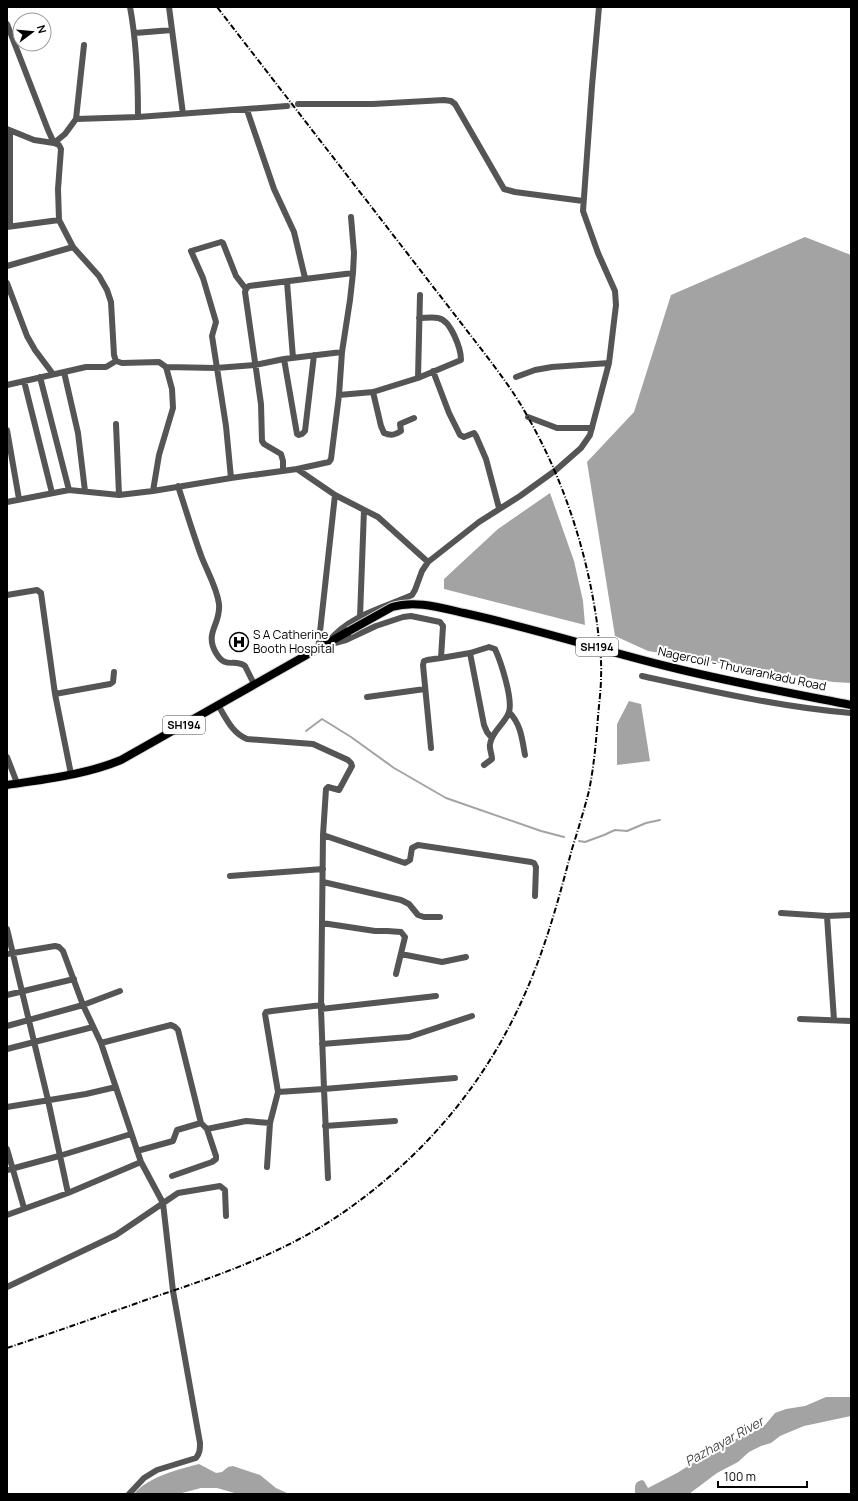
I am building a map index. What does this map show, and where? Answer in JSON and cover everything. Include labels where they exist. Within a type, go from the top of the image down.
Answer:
[{"type":"main road","name":"Nagercoil - Thuvarankadu Road","points":[[7,785],[71,774],[111,764],[132,755],[254,684],[318,650],[392,607],[417,603],[500,620],[668,667],[729,681],[851,704]]},
{"type":"street","points":[[130,7],[135,33],[138,71],[138,117]]},
{"type":"street","points":[[169,7],[183,114]]},
{"type":"street","points":[[326,645],[340,629],[360,617],[378,608],[412,595],[422,571],[428,562],[478,522],[520,496],[556,470],[581,448],[590,435],[609,363],[616,306],[615,291],[584,216],[583,201],[599,7]]},
{"type":"street","points":[[7,24],[54,143]]},
{"type":"street","points":[[135,33],[172,30]]},
{"type":"street","points":[[54,143],[65,134],[76,119],[84,45]]},
{"type":"street","points":[[298,104],[373,104],[451,101],[455,104],[504,189],[515,192],[583,201]]},
{"type":"street","points":[[76,119],[138,117],[287,106]]},
{"type":"street","points":[[247,110],[274,189],[294,232],[305,278]]},
{"type":"street","points":[[59,220],[9,227],[9,130],[34,140],[54,143],[59,145],[61,149],[58,189],[59,220],[73,247],[99,276],[107,290],[111,302],[112,343],[116,361]]},
{"type":"street","points":[[7,502],[69,490],[119,495],[153,491],[297,469],[329,462],[331,460],[339,395],[342,352],[353,273],[354,252],[352,217]]},
{"type":"street","points":[[231,478],[226,426],[212,336],[216,322],[204,278],[191,251],[221,242],[224,243],[236,276],[246,288],[245,292],[261,404],[262,441],[264,444],[281,454],[283,470]]},
{"type":"street","points":[[7,266],[73,247]]},
{"type":"street","points":[[246,288],[249,286],[287,282],[305,278],[353,273]]},
{"type":"street","points":[[287,282],[293,358]]},
{"type":"street","points":[[7,283],[27,336],[34,350],[53,374]]},
{"type":"street","points":[[418,378],[420,294]]},
{"type":"street","points":[[339,395],[373,392],[418,378],[459,362],[461,357],[452,329],[448,324],[438,318],[419,318]]},
{"type":"street","points":[[7,385],[86,366],[106,367],[116,361],[122,363],[159,362],[166,367],[216,368],[255,365],[284,359],[342,352]]},
{"type":"street","points":[[284,359],[297,434],[299,435],[305,431],[314,356]]},
{"type":"street","points":[[516,377],[535,370],[552,367],[609,363]]},
{"type":"street","points":[[153,491],[159,455],[173,408],[172,389],[166,367]]},
{"type":"street","points":[[433,371],[449,413],[460,435],[464,437],[474,433],[476,436],[486,459],[499,508]]},
{"type":"street","points":[[64,372],[78,433],[85,491]]},
{"type":"street","points":[[40,377],[69,490]]},
{"type":"street","points":[[24,381],[52,493]]},
{"type":"street","points":[[373,392],[384,433],[388,435],[397,434],[401,431],[400,424],[402,422],[414,418]]},
{"type":"street","points":[[528,417],[557,428],[592,428]]},
{"type":"street","points":[[116,424],[119,495]]},
{"type":"street","points":[[7,430],[9,457],[19,499]]},
{"type":"street","points":[[297,469],[335,495],[378,517],[428,562]]},
{"type":"street","points":[[178,486],[191,529],[216,590],[219,605],[216,624],[211,635],[211,640],[216,653],[223,662],[242,664],[245,666],[254,684]]},
{"type":"street","points":[[318,650],[335,495]]},
{"type":"street","points":[[360,617],[364,510]]},
{"type":"street","points":[[7,595],[37,590],[41,593],[55,694],[71,774]]},
{"type":"street","points":[[326,645],[350,638],[394,619],[411,616],[435,620],[442,623],[441,658]]},
{"type":"street","points":[[431,748],[423,663],[427,660],[470,653],[490,647],[496,650],[507,686],[509,712],[492,738],[490,744],[492,759],[484,765]]},
{"type":"street","points":[[470,653],[484,725],[492,738]]},
{"type":"street","points":[[55,694],[110,684],[113,682],[114,672]]},
{"type":"street","points":[[642,676],[721,693],[811,709],[851,713]]},
{"type":"street","points":[[367,697],[425,689]]},
{"type":"street","points":[[218,705],[236,733],[247,739],[313,744],[351,763],[352,768],[339,790],[328,787],[326,789],[323,835],[322,1044],[328,1178]]},
{"type":"street","points":[[509,712],[518,724],[525,755]]},
{"type":"street","points":[[7,757],[17,784]]},
{"type":"street","points":[[323,835],[405,863],[410,860],[412,848],[418,845],[531,862],[534,863],[536,867],[535,896]]},
{"type":"street","points":[[230,876],[323,870]]},
{"type":"street","points":[[323,882],[401,900],[409,904],[418,915],[424,917],[440,917]]},
{"type":"street","points":[[782,912],[827,916],[851,915]]},
{"type":"street","points":[[827,916],[834,1020]]},
{"type":"street","points":[[322,923],[375,931],[387,930],[401,932],[404,936],[396,974]]},
{"type":"street","points":[[7,929],[10,953],[22,992],[48,1100],[68,1193]]},
{"type":"street","points":[[10,953],[55,946],[59,947],[63,951],[83,1005],[101,1043],[137,1151],[163,1203],[173,1291],[200,1450],[196,1458],[157,1470],[144,1478],[129,1494]]},
{"type":"street","points":[[401,954],[434,961],[448,961],[466,957]]},
{"type":"street","points":[[7,995],[74,979]]},
{"type":"street","points":[[7,1026],[83,1005],[120,991]]},
{"type":"street","points":[[267,1167],[270,1123],[278,1092],[265,1015],[266,1012],[436,996]]},
{"type":"street","points":[[322,1044],[409,1037],[472,1016]]},
{"type":"street","points":[[800,1019],[851,1021]]},
{"type":"street","points":[[101,1043],[171,1025],[178,1030],[201,1124],[207,1128],[216,1157],[214,1161],[172,1176]]},
{"type":"street","points":[[7,1049],[93,1027]]},
{"type":"street","points":[[278,1092],[454,1078]]},
{"type":"street","points":[[7,1107],[86,1094],[116,1086]]},
{"type":"street","points":[[207,1128],[246,1121],[270,1123]]},
{"type":"street","points":[[325,1126],[395,1121]]},
{"type":"street","points":[[137,1151],[173,1141],[177,1130],[201,1124]]},
{"type":"street","points":[[10,1169],[60,1156],[131,1134]]},
{"type":"street","points":[[7,1149],[10,1169],[24,1208]]},
{"type":"street","points":[[7,1215],[68,1193],[142,1162]]},
{"type":"street","points":[[7,1288],[116,1235],[178,1193],[220,1186],[225,1190],[226,1216]]},
{"type":"shaded area","points":[[805,237],[851,255],[851,683],[833,682],[648,651],[615,636],[587,462],[634,412],[671,295]]},
{"type":"shaded area","points":[[550,493],[574,561],[583,601],[585,625],[444,589],[444,579],[498,529]]},
{"type":"shaded area","points":[[629,701],[641,704],[650,761],[617,765],[617,724]]},
{"type":"shaded area","points":[[826,1397],[851,1397],[851,1416],[804,1426],[780,1436],[771,1443],[749,1452],[738,1462],[717,1473],[689,1494],[635,1494],[636,1485],[639,1481],[644,1481],[648,1488],[706,1457],[741,1436],[752,1433],[765,1425],[775,1413],[786,1409],[805,1406]]},
{"type":"shaded area","points":[[199,1464],[216,1473],[222,1472],[228,1467],[233,1466],[260,1475],[276,1488],[289,1494],[238,1494],[217,1488],[201,1488],[182,1493],[134,1494],[155,1478],[173,1471]]},
{"type":"waterway","points":[[306,731],[322,719],[351,737],[394,768],[446,798],[541,831],[564,837]]},
{"type":"waterway","points":[[579,841],[585,842],[615,830],[627,831],[646,823],[660,820]]},
{"type":"tunnel","points":[[287,106],[298,104]]},
{"type":"railway","points":[[7,1348],[236,1268],[286,1246],[333,1220],[385,1181],[412,1156],[438,1129],[483,1071],[502,1040],[519,1007],[540,957],[550,926],[589,791],[592,772],[596,745],[601,682],[601,656],[593,596],[572,518],[563,492],[542,443],[523,409],[496,369],[217,7]]},
{"type":"place","name":"S A Catherine Booth Hospital","points":[[239,642]]},
{"type":"water label","name":"Pazhayar River","points":[[724,1441]]}]
